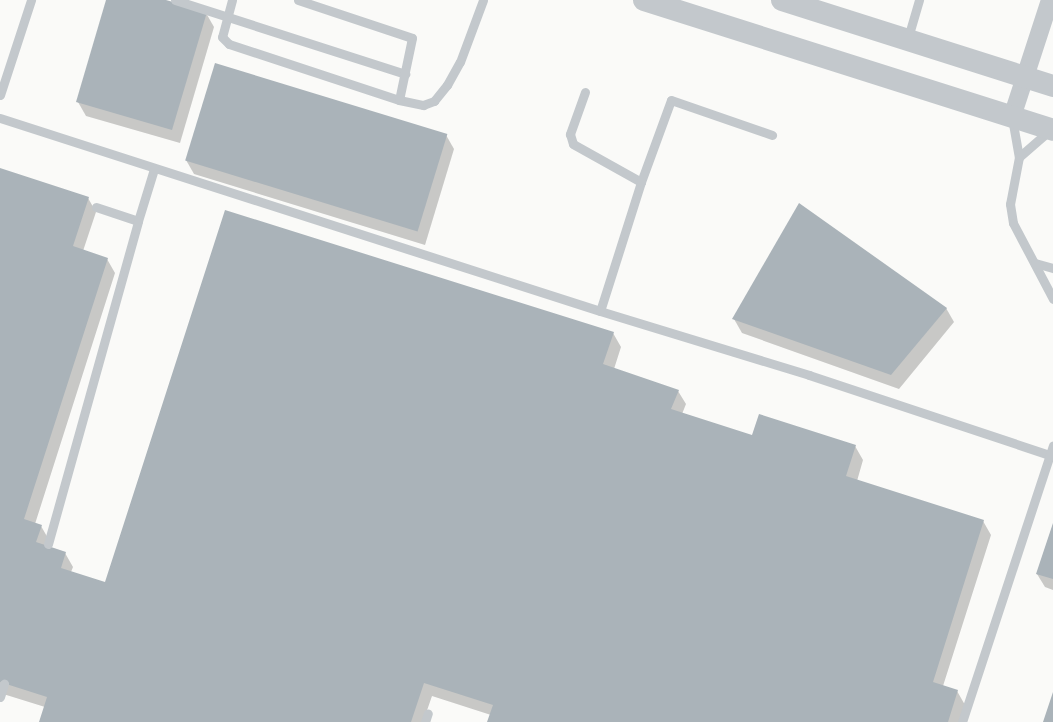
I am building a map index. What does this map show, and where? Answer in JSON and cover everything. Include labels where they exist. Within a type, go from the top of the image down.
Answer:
[{"type":"street","points":[[644,0],[1012,117],[1052,127]]},
{"type":"street","points":[[782,0],[1053,86]]},
{"type":"street","points":[[1012,117],[1050,0]]},
{"type":"lane","points":[[0,95],[31,0]]},
{"type":"lane","points":[[175,0],[405,74]]},
{"type":"lane","points":[[232,0],[222,37],[236,47],[399,100],[423,105],[438,97],[460,62],[483,0]]},
{"type":"lane","points":[[298,0],[412,38],[399,100]]},
{"type":"lane","points":[[907,41],[919,0]]},
{"type":"lane","points":[[585,92],[570,134],[573,144],[641,182]]},
{"type":"lane","points":[[600,311],[641,182],[671,100],[772,135]]},
{"type":"lane","points":[[1012,117],[1018,157],[1010,204],[1013,223],[1053,299]]},
{"type":"lane","points":[[0,118],[154,170],[1052,452],[962,722]]},
{"type":"lane","points":[[1018,157],[1052,127]]},
{"type":"lane","points":[[48,544],[154,170]]},
{"type":"lane","points":[[96,208],[138,221]]},
{"type":"lane","points":[[1035,263],[1053,268]]},
{"type":"lane","points":[[0,697],[4,684]]},
{"type":"building","points":[[106,0],[166,0],[207,12],[172,130],[76,102]]},
{"type":"building","points":[[215,63],[447,134],[418,232],[185,161]]},
{"type":"building","points":[[0,168],[89,197],[73,246],[108,258],[24,519],[42,525],[36,542],[66,552],[61,568],[105,582],[225,210],[614,332],[603,364],[679,390],[671,409],[752,435],[759,414],[856,445],[846,476],[984,520],[933,682],[958,690],[948,722],[487,722],[493,705],[424,683],[411,722],[39,722],[47,697],[0,682]]},
{"type":"building","points":[[799,203],[947,308],[891,375],[732,319]]},
{"type":"building","points":[[1053,523],[1053,579],[1036,574]]},
{"type":"building","points":[[1053,692],[1053,722],[1043,722]]}]
